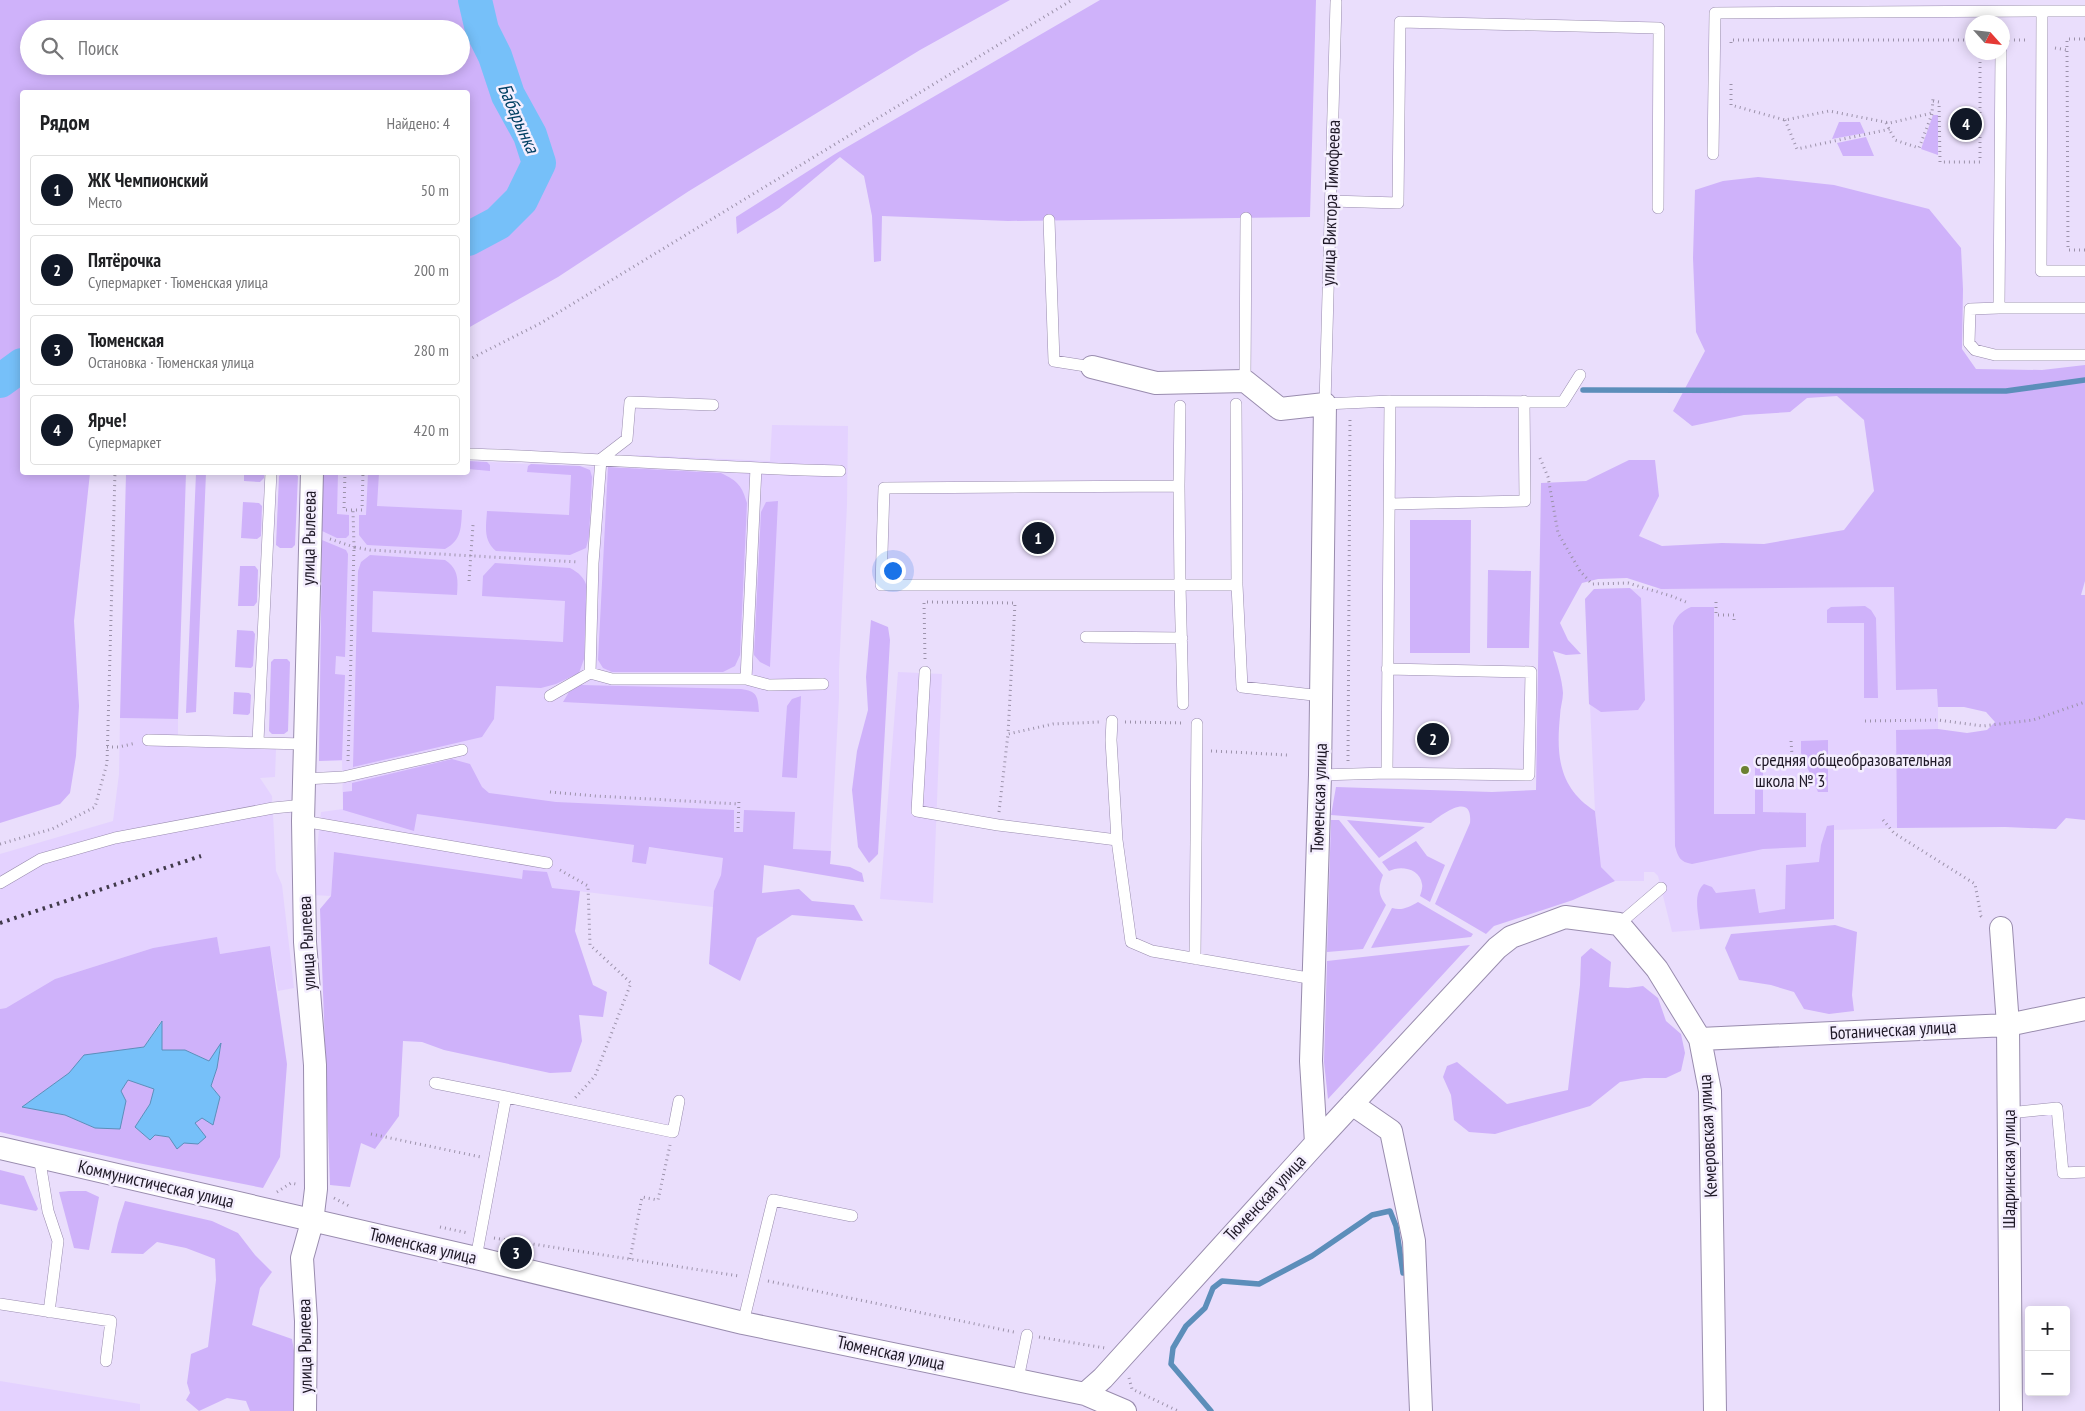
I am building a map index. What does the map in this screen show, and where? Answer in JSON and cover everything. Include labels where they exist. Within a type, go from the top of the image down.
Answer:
[{"type":"street","points":[[1092,366],[1156,383],[1245,381],[1280,409],[1325,404]]},
{"type":"street","name":"Тюменская улица","points":[[312,1222],[476,1258],[743,1323],[1085,1394],[1316,1144],[1311,1061],[1322,696],[1325,404]]},
{"type":"street","name":"улица Рылеева","points":[[305,1411],[306,1321],[302,1258],[312,1222],[316,1188],[315,1065],[305,942],[303,813],[312,475]]},
{"type":"street","points":[[1316,1144],[1498,948],[1511,937],[1565,917],[1619,924]]},
{"type":"street","name":"Кемеровская улица","points":[[1619,924],[1657,969],[1700,1039],[1710,1091],[1715,1411]]},
{"type":"street","name":"Шадринская улица","points":[[2001,928],[2008,1025],[2011,1411]]},
{"type":"street","name":"Ботаническая улица","points":[[1700,1039],[2008,1025],[2085,1009]]},
{"type":"street","points":[[1352,1104],[1392,1131],[1414,1241],[1421,1411]]},
{"type":"street","name":"Коммунистическая улица","points":[[0,1148],[312,1222]]},
{"type":"street","points":[[1085,1394],[1125,1411]]},
{"type":"lane","name":"улица Виктора Тимофеева","points":[[1325,404],[1336,2]]},
{"type":"lane","points":[[2042,11],[2041,271],[2085,271]]},
{"type":"lane","points":[[2010,16],[2042,11],[2085,11]]},
{"type":"lane","points":[[1714,154],[1715,13],[1965,17]]},
{"type":"lane","points":[[1331,201],[1398,203],[1400,22],[1659,28],[1658,208]]},
{"type":"lane","points":[[2000,308],[2001,60]]},
{"type":"lane","points":[[1245,381],[1246,218]]},
{"type":"lane","points":[[1049,220],[1054,360],[1092,366]]},
{"type":"lane","points":[[2085,308],[1970,309],[1969,343],[1975,350],[1995,355],[2085,355]]},
{"type":"lane","points":[[1325,404],[1390,401],[1563,402],[1580,376]]},
{"type":"lane","points":[[1386,773],[1390,401]]},
{"type":"lane","points":[[1390,504],[1525,501],[1524,401]]},
{"type":"lane","points":[[590,673],[593,563],[601,459],[627,440],[630,402],[713,405]]},
{"type":"lane","points":[[1236,404],[1237,585],[1242,687],[1322,696]]},
{"type":"lane","points":[[1180,406],[1180,585],[1184,704]]},
{"type":"lane","points":[[470,454],[840,471]]},
{"type":"lane","points":[[746,679],[756,468]]},
{"type":"lane","points":[[258,741],[271,475]]},
{"type":"lane","points":[[1179,486],[884,488],[880,585],[1237,585]]},
{"type":"lane","points":[[1086,637],[1182,638]]},
{"type":"lane","points":[[1320,775],[1386,773],[1529,775],[1531,672],[1387,669]]},
{"type":"lane","points":[[925,672],[917,811],[998,825],[1117,840]]},
{"type":"lane","points":[[550,696],[590,673],[612,679],[746,679],[769,685],[823,684]]},
{"type":"lane","points":[[1112,721],[1111,740],[1117,840],[1131,942],[1152,951],[1314,979]]},
{"type":"lane","points":[[1195,959],[1197,724]]},
{"type":"lane","points":[[148,740],[258,741],[305,744]]},
{"type":"lane","points":[[304,779],[343,777],[462,750]]},
{"type":"lane","points":[[0,883],[40,859],[115,838],[273,808],[547,863]]},
{"type":"lane","points":[[1619,924],[1661,888]]},
{"type":"lane","points":[[435,1083],[673,1132],[679,1101]]},
{"type":"lane","points":[[476,1258],[506,1098]]},
{"type":"lane","points":[[2009,1113],[2057,1108],[2063,1174],[2085,1172]]},
{"type":"lane","points":[[40,1156],[48,1210],[58,1241],[49,1312]]},
{"type":"lane","points":[[743,1323],[773,1200],[852,1216]]},
{"type":"lane","points":[[0,1304],[111,1321],[106,1361]]},
{"type":"lane","points":[[1018,1380],[1027,1335]]},
{"type":"path","points":[[470,359],[540,323],[1072,0]]},
{"type":"path","points":[[2085,39],[2067,39],[2068,250],[2085,250]]},
{"type":"path","points":[[1731,49],[1730,40],[1965,40]]},
{"type":"path","points":[[1886,122],[1895,140],[1919,148],[1932,113],[1933,100],[1939,102],[1940,162],[1980,162],[1980,60]]},
{"type":"path","points":[[1731,77],[1731,105],[1784,120],[1829,111],[1890,123],[1932,113]]},
{"type":"path","points":[[1784,120],[1797,149],[1890,129]]},
{"type":"path","points":[[1538,452],[1548,477],[1558,533],[1580,571],[1592,584],[1628,583],[1686,602]]},
{"type":"path","points":[[0,844],[52,829],[95,807],[107,763],[115,475]]},
{"type":"path","points":[[345,475],[344,510],[362,510],[363,475]]},
{"type":"path","points":[[348,765],[354,547],[353,510]]},
{"type":"path","points":[[469,581],[473,525]]},
{"type":"path","points":[[310,531],[354,547],[370,550],[593,563]]},
{"type":"path","points":[[925,672],[924,602],[1015,603],[1008,734],[998,825]]},
{"type":"path","points":[[1716,602],[1716,615],[1734,615],[1734,622]]},
{"type":"path","points":[[1865,721],[1938,720],[1983,726],[2034,720],[2085,702]]},
{"type":"path","points":[[1008,734],[1053,724],[1112,721],[1197,724],[1211,751],[1288,755]]},
{"type":"path","points":[[107,747],[119,747],[148,740]]},
{"type":"path","points":[[1791,741],[1792,755]]},
{"type":"path","points":[[550,792],[739,804]]},
{"type":"path","points":[[738,828],[739,799]]},
{"type":"path","points":[[1883,820],[1894,832],[1975,884],[1977,898]]},
{"type":"path","points":[[547,863],[588,886],[590,945],[630,983],[595,1076],[564,1110]]},
{"type":"path","points":[[630,1259],[642,1197],[658,1200],[673,1132]]},
{"type":"path","points":[[371,1134],[494,1160]]},
{"type":"path","points":[[274,1194],[291,1183],[316,1188],[349,1206],[358,1208]]},
{"type":"path","points":[[433,1225],[480,1236],[754,1278],[1027,1335],[1105,1348],[1122,1355]]},
{"type":"path","points":[[1132,1389],[1178,1411]]},
{"type":"shaded area","points":[[0,0],[1010,0],[920,50],[689,191],[558,277],[470,327],[470,90],[20,90],[20,475],[90,475],[74,621],[79,706],[76,756],[70,793],[60,804],[0,823]]},
{"type":"shaded area","points":[[1100,0],[1316,0],[1310,217],[1008,221],[882,216],[881,261],[874,262],[872,216],[864,176],[840,157],[779,208],[737,234],[736,217],[835,154]]},
{"type":"shaded area","points":[[1933,115],[1938,115],[1938,155],[1921,149]]},
{"type":"shaded area","points":[[1839,122],[1860,122],[1865,133],[1832,139]]},
{"type":"shaded area","points":[[1866,137],[1874,156],[1843,156],[1837,143]]},
{"type":"shaded area","points":[[1758,177],[1834,185],[1929,209],[1961,248],[1963,289],[1962,349],[1976,369],[2042,370],[2085,365],[2085,581],[2081,595],[2085,595],[2085,820],[2066,818],[2056,829],[2005,827],[1897,828],[1896,730],[1938,729],[1967,733],[1987,730],[1995,722],[1986,712],[1964,707],[1938,707],[1937,689],[1896,690],[1894,587],[1661,589],[1627,578],[1598,579],[1582,583],[1560,623],[1568,640],[1581,654],[1566,655],[1553,651],[1563,693],[1559,731],[1562,770],[1574,792],[1595,811],[1601,867],[1615,881],[1573,900],[1494,926],[1486,934],[1435,904],[1470,823],[1470,813],[1467,808],[1456,808],[1431,823],[1331,815],[1336,787],[1492,792],[1536,790],[1541,483],[1586,481],[1629,460],[1655,460],[1659,496],[1639,536],[1662,546],[1722,543],[1764,544],[1844,530],[1874,491],[1864,420],[1837,396],[1807,398],[1790,412],[1744,415],[1692,426],[1673,411],[1705,351],[1696,332],[1693,258],[1695,190],[1723,181]]},
{"type":"shaded area","points":[[772,425],[848,426],[847,505],[830,864],[417,814],[724,858],[721,875],[714,891],[713,907],[552,888],[522,880],[334,852],[331,896],[312,895],[321,812],[343,809],[342,761],[319,761],[323,475],[470,475],[470,461],[635,469],[636,455],[770,461]]},
{"type":"shaded area","points":[[470,461],[487,462],[490,465],[490,471],[470,469]]},
{"type":"shaded area","points":[[531,464],[580,466],[590,470],[592,477],[589,537],[586,548],[570,555],[496,551],[492,547],[486,533],[487,511],[569,515],[571,475],[527,472],[528,466]]},
{"type":"shaded area","points":[[608,467],[721,473],[732,479],[741,488],[747,503],[740,655],[735,666],[723,672],[612,672],[603,668],[598,660]]},
{"type":"shaded area","points":[[126,475],[186,475],[178,719],[120,718]]},
{"type":"shaded area","points":[[196,475],[206,475],[196,712],[186,713]]},
{"type":"shaded area","points":[[244,475],[264,475],[260,482],[244,481]]},
{"type":"shaded area","points":[[323,475],[338,475],[337,514],[349,515],[349,535],[346,538],[337,538],[322,531]]},
{"type":"shaded area","points":[[368,475],[379,475],[377,506],[462,510],[458,537],[455,542],[445,549],[367,545],[359,535],[359,515],[366,515]]},
{"type":"shaded area","points":[[279,476],[298,476],[295,545],[292,548],[280,548],[276,545]]},
{"type":"shaded area","points":[[778,501],[770,667],[760,662],[754,655],[761,512],[766,502]]},
{"type":"shaded area","points":[[243,502],[259,503],[262,506],[261,536],[257,539],[241,538]]},
{"type":"shaded area","points":[[1410,520],[1471,520],[1470,653],[1410,653]]},
{"type":"shaded area","points":[[322,540],[346,550],[348,554],[345,657],[336,656],[335,674],[345,675],[342,760],[319,761]]},
{"type":"shaded area","points":[[370,555],[445,560],[453,567],[457,575],[458,584],[457,595],[373,591],[372,632],[563,642],[565,601],[482,596],[483,576],[495,563],[570,568],[581,576],[587,587],[584,659],[579,673],[556,684],[541,688],[496,686],[494,719],[482,737],[353,767],[358,571],[361,562]]},
{"type":"shaded area","points":[[240,566],[255,566],[258,570],[257,602],[254,606],[238,606]]},
{"type":"shaded area","points":[[1488,570],[1531,571],[1529,648],[1487,648]]},
{"type":"shaded area","name":"средняя общеобразовательная школа № 3","points":[[1894,587],[1896,690],[1938,689],[1938,729],[1896,730],[1897,828],[1834,830],[1834,919],[1672,932],[1658,876],[1654,872],[1644,872],[1644,881],[1615,881],[1601,867],[1595,811],[1585,599],[1594,589]]},
{"type":"shaded area","points":[[1630,588],[1641,598],[1645,700],[1638,710],[1601,712],[1589,704],[1585,599],[1594,589]]},
{"type":"shaded area","points":[[1865,606],[1871,610],[1876,618],[1878,698],[1864,698],[1864,623],[1827,623],[1827,610],[1831,607]]},
{"type":"shaded area","points":[[1691,607],[1714,607],[1714,814],[1755,814],[1755,755],[1763,754],[1763,812],[1806,813],[1806,847],[1763,849],[1692,864],[1685,862],[1679,856],[1675,846],[1673,626],[1680,614]]},
{"type":"shaded area","points":[[871,620],[888,627],[890,640],[878,854],[869,863],[858,847],[852,790],[857,751],[868,710],[866,677]]},
{"type":"shaded area","points":[[237,630],[253,631],[255,634],[253,666],[251,668],[235,667]]},
{"type":"shaded area","points":[[274,659],[287,659],[290,662],[288,731],[284,734],[272,734],[269,731],[271,662]]},
{"type":"shaded area","points":[[898,672],[942,674],[933,903],[880,899]]},
{"type":"shaded area","points":[[581,685],[741,689],[756,695],[759,712],[563,702],[569,692]]},
{"type":"shaded area","points":[[234,692],[249,693],[251,695],[250,713],[248,715],[233,714]]},
{"type":"shaded area","points":[[801,696],[797,778],[782,777],[787,706],[792,699]]},
{"type":"shaded area","points":[[120,718],[178,719],[178,747],[276,749],[275,777],[260,778],[272,796],[276,871],[282,885],[294,988],[278,991],[270,946],[220,954],[217,938],[153,948],[55,979],[6,1008],[0,1009],[0,854],[113,821],[119,774]]},
{"type":"shaded area","points":[[1828,740],[1828,792],[1818,792],[1801,753],[1801,741]]},
{"type":"shaded area","points":[[452,759],[470,764],[482,787],[489,793],[556,802],[734,810],[734,832],[743,832],[744,810],[795,812],[793,849],[831,851],[830,864],[850,867],[862,873],[864,882],[764,865],[762,893],[799,889],[812,901],[854,905],[863,921],[792,915],[757,938],[740,981],[709,964],[714,891],[721,875],[723,858],[649,847],[646,864],[632,862],[634,845],[417,814],[414,831],[343,810],[343,792],[352,791],[352,783]]},
{"type":"shaded area","points":[[1331,820],[1339,820],[1383,875],[1380,891],[1381,898],[1386,905],[1363,949],[1327,952]]},
{"type":"shaded area","points":[[1347,820],[1425,827],[1379,858]]},
{"type":"shaded area","points":[[1834,825],[1834,919],[1700,929],[1697,899],[1700,888],[1704,884],[1712,887],[1716,893],[1755,889],[1759,913],[1785,909],[1786,865],[1819,862],[1821,845],[1827,826]]},
{"type":"shaded area","points":[[1416,841],[1427,856],[1445,865],[1430,902],[1420,896],[1422,885],[1418,874],[1404,868],[1389,871],[1382,862]]},
{"type":"shaded area","points":[[334,852],[522,879],[523,870],[547,872],[552,888],[580,891],[575,931],[593,985],[607,992],[603,1017],[579,1015],[582,1041],[571,1072],[550,1073],[444,1050],[422,1042],[403,1041],[399,1116],[375,1149],[361,1143],[350,1187],[330,1185],[320,909],[331,896]]},
{"type":"shaded area","points":[[1418,902],[1473,934],[1471,937],[1371,948],[1392,908],[1402,909]]},
{"type":"shaded area","points":[[1835,925],[1857,932],[1852,995],[1854,1011],[1829,1014],[1804,1009],[1794,992],[1771,985],[1739,980],[1725,948],[1731,934]]},
{"type":"shaded area","points":[[217,937],[220,954],[270,946],[287,1064],[280,1157],[263,1188],[133,1162],[0,1132],[0,1009],[6,1008],[55,979],[153,948]],"holes":[[[161,1021],[162,1050],[185,1050],[209,1061],[221,1045],[217,1068],[211,1086],[220,1097],[213,1124],[202,1118],[169,1137],[155,1135],[150,1140],[135,1127],[150,1104],[154,1089],[128,1080],[95,1128],[65,1115],[22,1107],[69,1073],[84,1056],[144,1047]]]},
{"type":"shaded area","points":[[1470,945],[1328,1099],[1324,1062],[1327,961]]},
{"type":"shaded area","points":[[1591,948],[1611,962],[1609,987],[1628,988],[1643,986],[1658,998],[1666,1021],[1681,1034],[1685,1053],[1681,1071],[1666,1078],[1644,1078],[1620,1082],[1590,1106],[1495,1134],[1469,1132],[1454,1120],[1451,1095],[1443,1077],[1447,1066],[1457,1062],[1507,1104],[1568,1090],[1580,985],[1581,957]]},
{"type":"shaded area","points":[[0,1170],[24,1176],[38,1209],[36,1211],[0,1204]]},
{"type":"shaded area","points":[[86,1191],[99,1197],[89,1250],[74,1248],[59,1192]]},
{"type":"shaded area","points":[[125,1201],[212,1221],[238,1233],[255,1255],[272,1272],[260,1288],[252,1325],[292,1339],[300,1388],[295,1411],[250,1411],[246,1401],[227,1398],[199,1411],[186,1400],[190,1393],[187,1383],[191,1354],[208,1347],[216,1280],[215,1259],[186,1248],[157,1242],[143,1254],[111,1253]]},
{"type":"shaded area","points":[[0,1381],[140,1404],[140,1411],[0,1411]]},
{"type":"water","points":[[162,1021],[162,1050],[185,1050],[209,1061],[221,1043],[217,1068],[211,1086],[220,1097],[213,1125],[202,1118],[195,1123],[206,1137],[198,1144],[184,1143],[177,1149],[169,1137],[155,1135],[150,1140],[135,1127],[150,1104],[154,1089],[128,1080],[121,1091],[126,1101],[120,1129],[95,1128],[65,1115],[22,1107],[69,1073],[84,1055],[144,1047]]},
{"type":"waterway","name":"Бабарынка","points":[[470,238],[498,223],[521,200],[539,163],[530,135],[508,95],[495,56],[482,30],[475,0]]},
{"type":"waterway","name":"Бабарынка","points":[[0,381],[20,366]]},
{"type":"waterway","points":[[1583,390],[2006,391],[2085,380]]},
{"type":"waterway","points":[[1211,1411],[1171,1364],[1173,1348],[1186,1326],[1205,1308],[1213,1288],[1222,1281],[1259,1284],[1312,1256],[1372,1215],[1390,1211],[1396,1226],[1403,1273]]},
{"type":"railway","points":[[0,923],[201,856]]},
{"type":"place","name":"Ярче!","points":[[1966,124]]},
{"type":"place","name":"ЖК Чемпионский","points":[[1038,538]]},
{"type":"place","name":"Пятёрочка","points":[[1433,739]]},
{"type":"place","name":"средняя общеобразовательная школа № 3","points":[[1745,770]]},
{"type":"place","name":"Тюменская","points":[[516,1253]]}]
